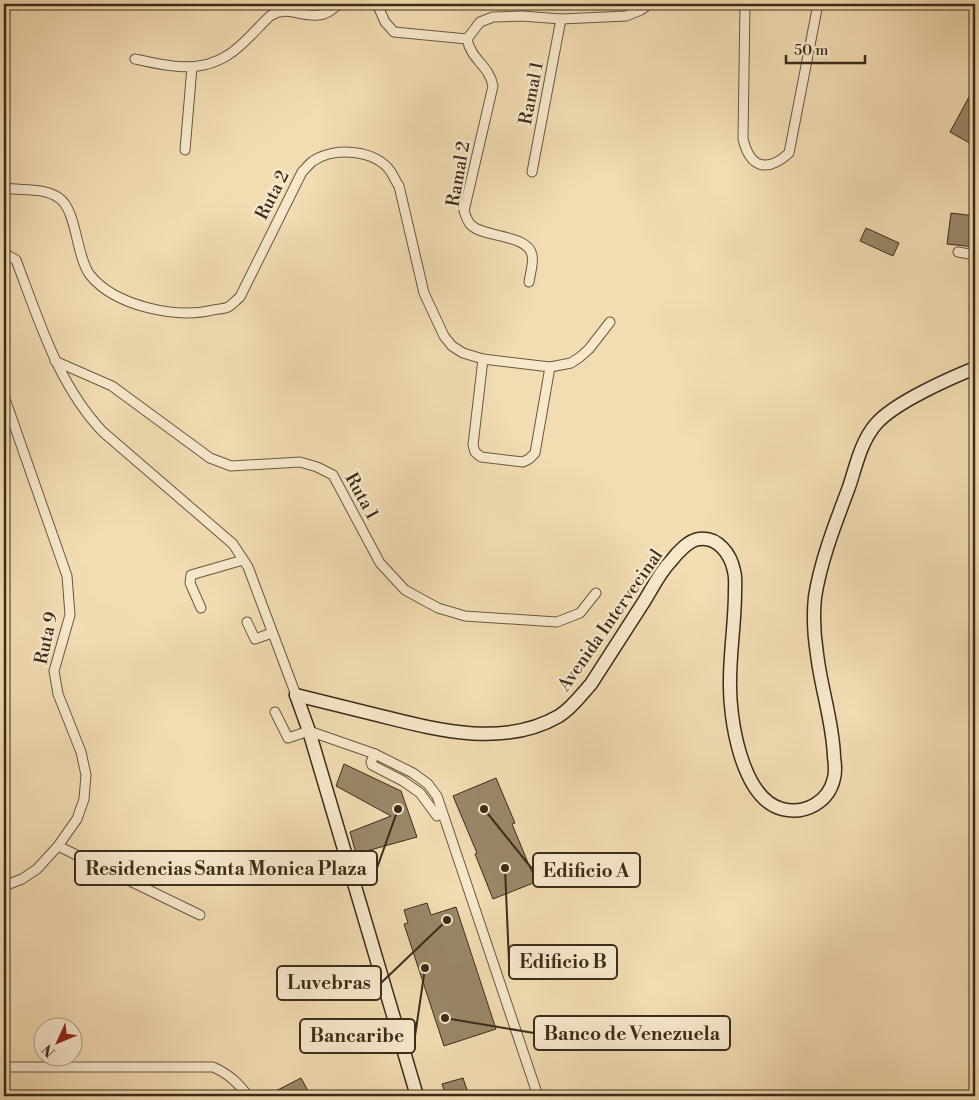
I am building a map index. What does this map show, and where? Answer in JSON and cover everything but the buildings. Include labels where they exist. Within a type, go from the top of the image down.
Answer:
[{"type":"main road","name":"Avenida Intervecinal","points":[[296,695],[418,726],[461,733],[492,733],[538,726],[560,715],[577,701],[586,690],[669,562],[692,541],[699,538],[708,539],[717,543],[729,557],[735,573],[730,683],[736,738],[747,774],[753,786],[777,808],[793,811],[809,808],[820,802],[832,786],[835,775],[834,740],[817,656],[815,636],[816,596],[827,548],[863,446],[876,424],[897,406],[975,368]]},
{"type":"main road","points":[[296,695],[309,731],[417,1096]]},
{"type":"street","points":[[135,59],[162,65],[192,67],[212,64],[229,55],[276,12],[284,10],[317,15],[324,14],[339,4]]},
{"type":"street","points":[[377,4],[385,22],[394,32],[467,39],[480,22],[492,17],[522,16],[561,19],[626,16],[641,10],[649,4]]},
{"type":"street","points":[[746,4],[743,139],[746,154],[758,163],[768,166],[780,162],[789,153],[818,4]]},
{"type":"street","name":"Ramal 1","points":[[532,172],[561,19]]},
{"type":"street","name":"Ramal 2","points":[[467,39],[469,49],[485,66],[491,76],[493,86],[464,211],[470,225],[477,229],[522,242],[530,248],[533,257],[529,282]]},
{"type":"street","points":[[185,150],[192,67]]},
{"type":"street","name":"Ruta 2","points":[[4,188],[45,191],[60,198],[68,209],[84,264],[90,274],[104,288],[133,303],[167,312],[201,313],[228,307],[240,297],[302,172],[314,160],[333,154],[358,152],[376,159],[390,171],[399,186],[424,293],[444,336],[452,346],[463,353],[483,359],[550,367],[571,363],[580,357],[589,349],[610,322]]},
{"type":"street","points":[[958,252],[975,255]]},
{"type":"street","points":[[4,253],[16,260],[55,362],[87,416],[102,432],[233,544],[248,566],[296,695]]},
{"type":"street","points":[[483,359],[473,445],[475,452],[480,457],[523,462],[532,456],[550,367]]},
{"type":"street","name":"Ruta 1","points":[[55,362],[112,386],[210,458],[231,466],[300,462],[317,467],[333,475],[380,564],[404,590],[438,608],[464,616],[557,622],[580,614],[596,593]]},
{"type":"street","name":"Ruta 9","points":[[4,396],[67,576],[70,615],[54,671],[58,694],[82,752],[86,775],[84,799],[77,819],[58,846],[36,869],[22,879],[4,886]]},
{"type":"street","points":[[201,608],[190,583],[191,575],[243,560]]},
{"type":"street","points":[[247,622],[255,639],[272,632]]},
{"type":"street","points":[[275,712],[288,738],[309,731],[374,754],[413,773],[428,784],[437,796],[538,1096]]},
{"type":"street","points":[[374,754],[371,762],[372,765],[403,781],[420,793],[437,816]]},
{"type":"street","points":[[58,846],[200,915]]},
{"type":"street","points":[[4,1067],[213,1067],[227,1073],[248,1096]]},
{"type":"place","name":"Residencias Santa Monica Plaza","points":[[398,809]]},
{"type":"place","name":"Edificio A","points":[[484,809]]},
{"type":"place","name":"Edificio B","points":[[505,868]]},
{"type":"place","name":"Luvebras","points":[[447,920]]},
{"type":"place","name":"Bancaribe","points":[[425,968]]},
{"type":"place","name":"Banco de Venezuela","points":[[445,1018]]}]
